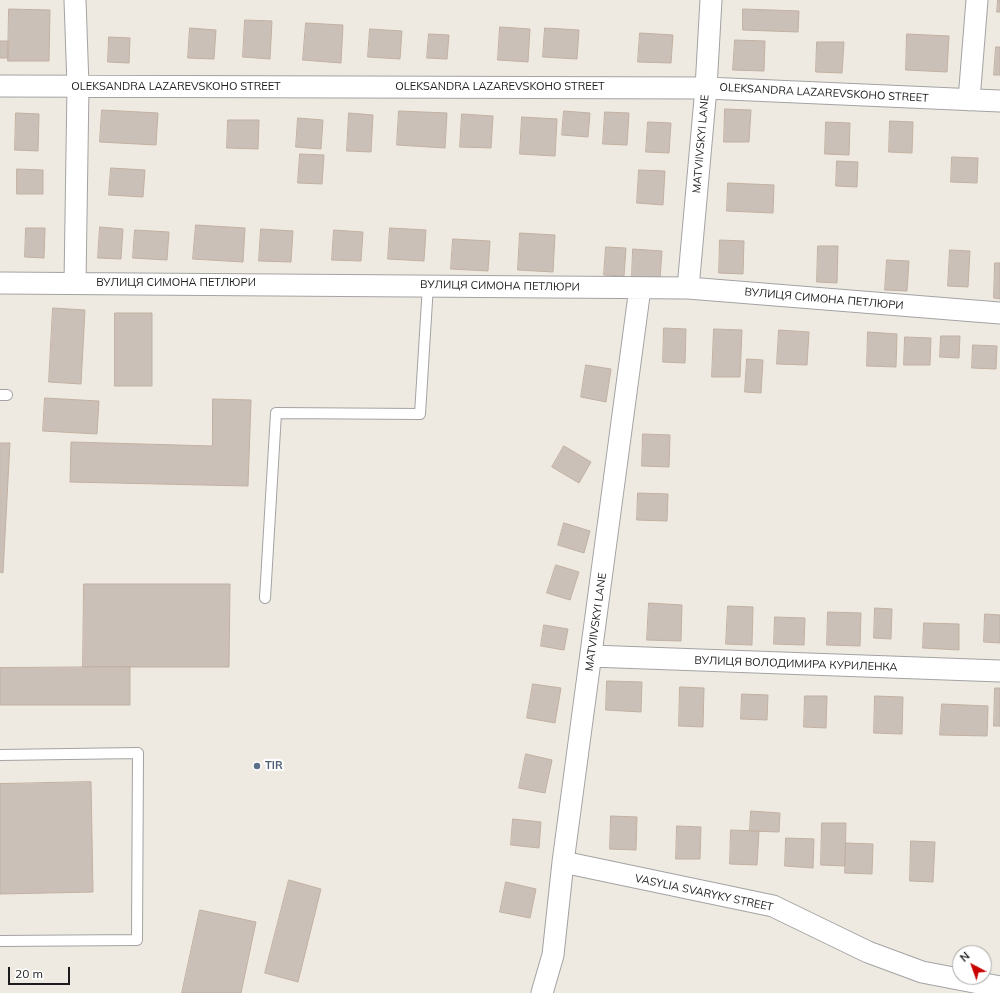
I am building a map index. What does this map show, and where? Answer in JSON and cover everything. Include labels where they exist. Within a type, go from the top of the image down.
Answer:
[{"type":"street","points":[[75,0],[78,86],[75,283]]},
{"type":"street","name":"MATVIIVSKYI LANE","points":[[688,288],[706,88],[711,0]]},
{"type":"street","points":[[969,100],[976,0]]},
{"type":"street","name":"OLEKSANDRA LAZAREVSKOHO STREET","points":[[0,86],[706,88],[1000,102]]},
{"type":"street","name":"ВУЛИЦЯ СИМОНА ПЕТЛЮРИ","points":[[0,283],[688,288],[1000,313]]},
{"type":"street","name":"MATVIIVSKYI LANE","points":[[542,993],[553,956],[563,862],[640,288]]},
{"type":"street","name":"ВУЛИЦЯ ВОЛОДИМИРА КУРИЛЕНКА","points":[[591,656],[1000,671]]},
{"type":"street","name":"VASYLIA SVARYKY STREET","points":[[563,862],[773,906],[868,952],[922,972],[1000,988]]},
{"type":"lane","points":[[265,598],[276,413],[420,414],[428,285]]},
{"type":"lane","points":[[0,755],[138,753],[137,940],[0,941]]},
{"type":"building","points":[[998,0],[1000,0],[1000,12],[997,12]]},
{"type":"building","points":[[9,9],[50,10],[49,61],[8,61]]},
{"type":"building","points":[[743,9],[799,11],[798,32],[743,30]]},
{"type":"building","points":[[245,20],[272,21],[270,59],[243,57]]},
{"type":"building","points":[[306,23],[343,25],[341,63],[303,60]]},
{"type":"building","points":[[500,27],[530,29],[528,62],[498,60]]},
{"type":"building","points":[[190,28],[216,30],[214,59],[188,58]]},
{"type":"building","points":[[545,28],[579,30],[577,59],[543,57]]},
{"type":"building","points":[[370,29],[402,31],[400,59],[368,57]]},
{"type":"building","points":[[640,33],[673,35],[671,63],[638,62]]},
{"type":"building","points":[[429,34],[449,35],[447,59],[427,58]]},
{"type":"building","points":[[907,34],[949,36],[947,72],[906,70]]},
{"type":"building","points":[[109,37],[130,38],[129,63],[108,62]]},
{"type":"building","points":[[735,40],[765,41],[764,71],[733,70]]},
{"type":"building","points":[[0,41],[9,41],[8,58],[0,58]]},
{"type":"building","points":[[817,42],[844,42],[842,73],[816,72]]},
{"type":"building","points":[[996,47],[1000,47],[1000,75],[994,75]]},
{"type":"building","points":[[725,109],[751,110],[749,142],[724,142]]},
{"type":"building","points":[[102,110],[158,113],[156,145],[100,142]]},
{"type":"building","points":[[399,111],[447,113],[445,148],[397,145]]},
{"type":"building","points":[[564,111],[590,113],[588,137],[562,135]]},
{"type":"building","points":[[605,112],[629,113],[627,145],[603,144]]},
{"type":"building","points":[[16,113],[39,114],[38,151],[15,150]]},
{"type":"building","points":[[349,113],[373,115],[371,152],[347,151]]},
{"type":"building","points":[[462,114],[493,116],[491,148],[460,147]]},
{"type":"building","points":[[522,117],[557,119],[555,156],[520,154]]},
{"type":"building","points":[[298,118],[323,120],[321,149],[296,147]]},
{"type":"building","points":[[228,120],[259,120],[258,149],[227,148]]},
{"type":"building","points":[[890,121],[913,122],[912,153],[889,152]]},
{"type":"building","points":[[648,122],[671,123],[669,153],[646,152]]},
{"type":"building","points":[[826,122],[850,123],[849,155],[825,154]]},
{"type":"building","points":[[300,154],[324,155],[322,184],[298,183]]},
{"type":"building","points":[[952,157],[978,158],[977,183],[951,182]]},
{"type":"building","points":[[837,161],[858,162],[857,187],[836,186]]},
{"type":"building","points":[[111,168],[145,170],[143,197],[109,195]]},
{"type":"building","points":[[17,169],[43,170],[43,194],[17,194]]},
{"type":"building","points":[[639,170],[665,171],[663,205],[637,203]]},
{"type":"building","points":[[728,183],[774,185],[773,213],[727,211]]},
{"type":"building","points":[[196,225],[245,228],[243,262],[193,259]]},
{"type":"building","points":[[100,227],[123,229],[121,259],[98,258]]},
{"type":"building","points":[[26,228],[45,228],[44,258],[25,257]]},
{"type":"building","points":[[390,228],[426,230],[424,261],[388,259]]},
{"type":"building","points":[[261,229],[293,231],[291,262],[259,261]]},
{"type":"building","points":[[135,230],[169,232],[167,260],[133,258]]},
{"type":"building","points":[[334,230],[363,232],[361,261],[332,260]]},
{"type":"building","points":[[520,233],[555,235],[553,272],[518,270]]},
{"type":"building","points":[[453,239],[490,241],[488,271],[451,269]]},
{"type":"building","points":[[720,240],[744,241],[743,274],[719,273]]},
{"type":"building","points":[[818,246],[838,246],[837,283],[817,282]]},
{"type":"building","points":[[606,247],[626,248],[624,276],[604,275]]},
{"type":"building","points":[[633,249],[662,251],[660,278],[632,277]]},
{"type":"building","points":[[950,250],[970,251],[968,287],[948,286]]},
{"type":"building","points":[[887,260],[909,261],[907,291],[885,290]]},
{"type":"building","points":[[995,263],[1000,263],[1000,299],[994,298]]},
{"type":"building","points":[[53,308],[85,310],[81,384],[49,382]]},
{"type":"building","points":[[115,313],[152,313],[152,386],[115,386]]},
{"type":"building","points":[[664,328],[686,329],[685,363],[663,362]]},
{"type":"building","points":[[714,329],[742,330],[740,377],[712,377]]},
{"type":"building","points":[[779,330],[809,332],[807,365],[777,364]]},
{"type":"building","points":[[868,332],[897,334],[896,367],[867,366]]},
{"type":"building","points":[[941,336],[960,336],[959,358],[940,357]]},
{"type":"building","points":[[905,337],[931,338],[930,365],[904,365]]},
{"type":"building","points":[[973,345],[997,346],[996,369],[972,368]]},
{"type":"building","points":[[747,359],[763,360],[761,393],[745,392]]},
{"type":"building","points":[[586,365],[611,369],[606,402],[581,397]]},
{"type":"building","points":[[45,398],[99,401],[97,434],[43,431]]},
{"type":"building","points":[[213,399],[251,400],[248,486],[70,482],[71,442],[212,446]]},
{"type":"building","points":[[643,434],[670,435],[669,467],[642,466]]},
{"type":"building","points":[[0,443],[10,443],[3,573],[0,572]]},
{"type":"building","points":[[564,446],[591,462],[579,483],[552,467]]},
{"type":"building","points":[[638,493],[668,494],[667,521],[637,520]]},
{"type":"building","points":[[564,523],[590,531],[584,553],[558,545]]},
{"type":"building","points":[[556,565],[579,572],[570,600],[547,593]]},
{"type":"building","points":[[84,584],[230,584],[229,667],[83,667]]},
{"type":"building","points":[[649,603],[682,605],[681,641],[647,640]]},
{"type":"building","points":[[728,606],[753,607],[752,645],[726,644]]},
{"type":"building","points":[[875,608],[892,609],[891,639],[874,638]]},
{"type":"building","points":[[828,612],[861,613],[860,646],[827,645]]},
{"type":"building","points":[[985,614],[1000,615],[1000,643],[984,642]]},
{"type":"building","points":[[775,617],[805,618],[804,645],[774,644]]},
{"type":"building","points":[[924,623],[959,624],[959,650],[923,648]]},
{"type":"building","points":[[544,625],[568,629],[564,650],[541,646]]},
{"type":"building","points":[[130,667],[130,705],[0,705],[0,668]]},
{"type":"building","points":[[607,681],[642,682],[641,712],[606,710]]},
{"type":"building","points":[[533,684],[561,688],[555,723],[527,718]]},
{"type":"building","points":[[680,687],[704,688],[703,727],[679,726]]},
{"type":"building","points":[[995,688],[1000,688],[1000,726],[994,726]]},
{"type":"building","points":[[742,694],[768,695],[767,720],[741,719]]},
{"type":"building","points":[[805,696],[827,696],[826,728],[804,727]]},
{"type":"building","points":[[875,696],[903,697],[902,734],[874,733]]},
{"type":"building","points":[[942,704],[988,706],[987,736],[940,735]]},
{"type":"building","points":[[526,754],[552,760],[545,793],[519,788]]},
{"type":"building","points":[[91,782],[93,892],[0,894],[0,784]]},
{"type":"building","points":[[751,811],[780,813],[779,832],[750,831]]},
{"type":"building","points":[[611,816],[637,817],[636,850],[610,849]]},
{"type":"building","points":[[513,819],[541,822],[539,848],[511,845]]},
{"type":"building","points":[[822,823],[846,823],[845,866],[821,865]]},
{"type":"building","points":[[677,826],[701,827],[700,859],[676,859]]},
{"type":"building","points":[[731,830],[759,831],[757,865],[730,864]]},
{"type":"building","points":[[786,838],[814,839],[813,868],[785,866]]},
{"type":"building","points":[[911,841],[935,842],[933,882],[910,881]]},
{"type":"building","points":[[846,843],[873,844],[872,874],[845,873]]},
{"type":"building","points":[[289,880],[321,889],[298,982],[265,973]]},
{"type":"building","points":[[506,882],[536,889],[530,918],[500,912]]},
{"type":"building","points":[[200,910],[256,922],[241,993],[182,993]]},
{"type":"place","name":"TIR","points":[[257,766]]}]
